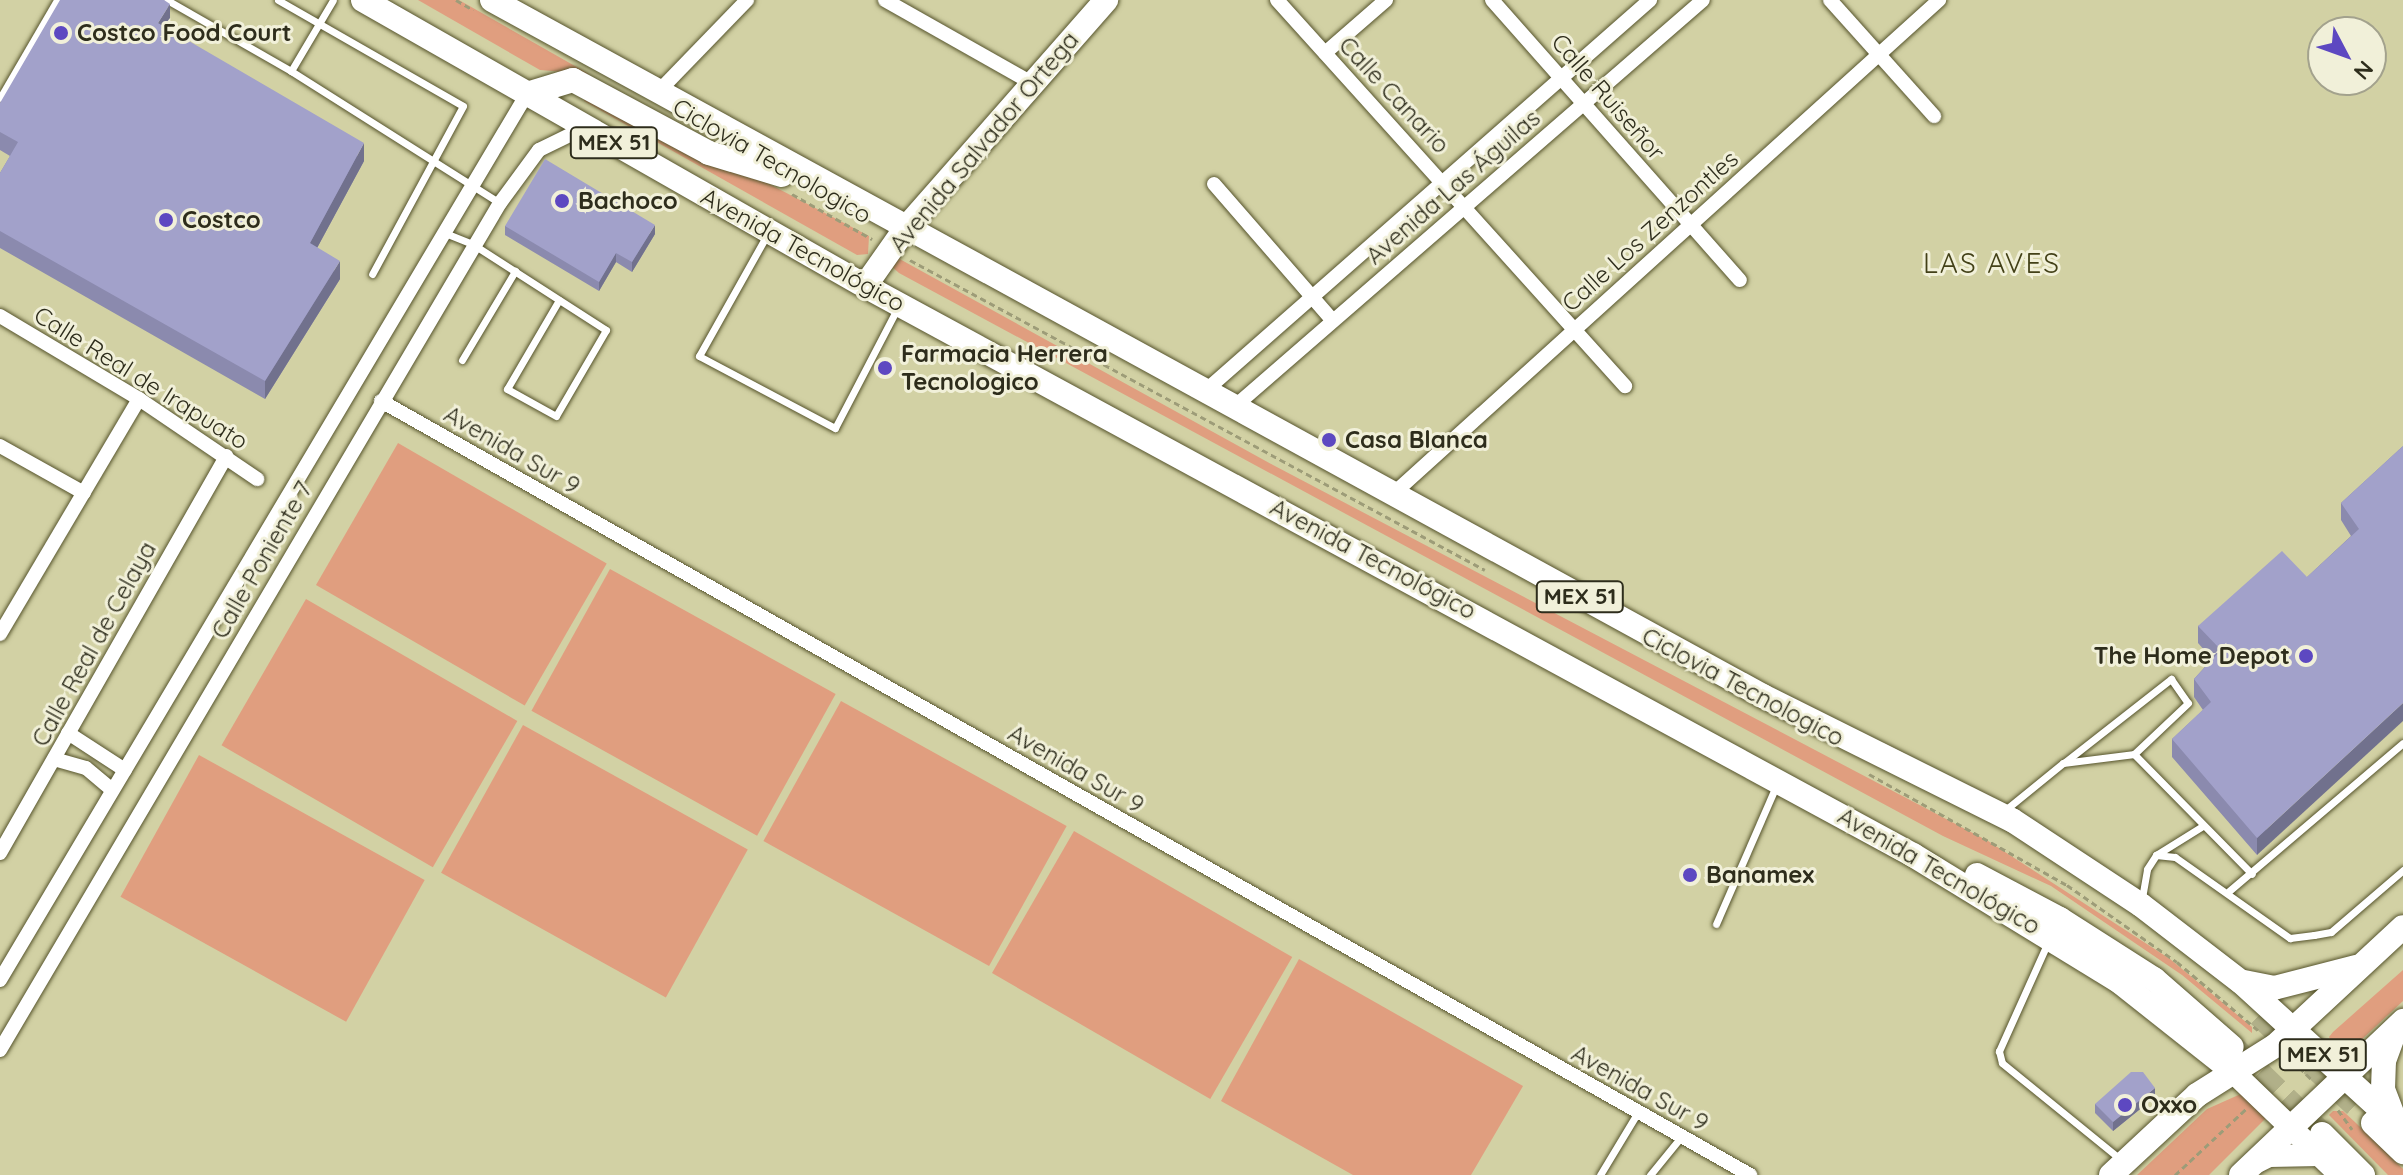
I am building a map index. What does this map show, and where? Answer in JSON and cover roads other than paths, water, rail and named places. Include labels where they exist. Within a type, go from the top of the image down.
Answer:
[{"type":"main road","name":"Avenida Tecnológico","points":[[363,0],[865,286],[1595,678],[1615,697],[1780,779],[2051,937],[2120,982],[2206,1048],[2232,1058]]},
{"type":"main road","name":"Avenida Salvador Ortega","points":[[865,286],[905,229],[1030,82],[1106,0]]},
{"type":"main road","name":"MEX 51","points":[[486,7],[656,94],[1763,696],[1998,814],[2141,905],[2241,982],[2403,1130]]},
{"type":"main road","points":[[527,94],[573,80],[709,153],[831,189]]},
{"type":"main road","points":[[1595,678],[1712,734],[2060,919],[2154,979],[2232,1058]]},
{"type":"main road","points":[[1763,696],[2073,874],[2163,936],[2259,1015]]},
{"type":"main road","points":[[2118,1169],[2232,1058],[2276,1045],[2403,927]]},
{"type":"main road","points":[[2241,982],[2274,988],[2362,965]]},
{"type":"main road","points":[[2400,1024],[2383,1089],[2391,1115],[2403,1130]]},
{"type":"main road","points":[[2247,1170],[2400,1024]]},
{"type":"main road","points":[[2179,1112],[2196,1089],[2206,1048]]},
{"type":"main road","points":[[2355,1105],[2403,1152]]},
{"type":"main road","points":[[2321,1145],[2363,1175]]},
{"type":"street","points":[[656,94],[747,0]]},
{"type":"street","points":[[885,0],[1030,82]]},
{"type":"street","name":"Calle Canario","points":[[1277,0],[1445,182],[1625,386]]},
{"type":"street","points":[[1325,53],[1386,0]]},
{"type":"street","name":"Calle Ruiseñor","points":[[1492,0],[1564,77],[1689,225],[1740,280]]},
{"type":"street","name":"Avenida Las Águilas","points":[[1204,392],[1650,0]]},
{"type":"street","name":"Avenida Las Águilas","points":[[1233,408],[1703,0]]},
{"type":"street","points":[[1830,0],[1934,116]]},
{"type":"street","name":"Calle Los Zenzontles","points":[[1392,495],[1939,0]]},
{"type":"street","name":"Calle Poniente 7","points":[[0,980],[527,94]]},
{"type":"street","name":"Calle Poniente 7","points":[[0,1050],[500,203],[539,150],[572,134],[595,132]]},
{"type":"street","points":[[1214,184],[1333,321]]},
{"type":"street","name":"Calle Real de Irapuato","points":[[0,316],[139,399],[257,479]]},
{"type":"street","points":[[0,634],[139,399]]},
{"type":"street","name":"Avenida Sur 9","points":[[381,401],[1750,1175]]},
{"type":"street","points":[[0,446],[84,493]]},
{"type":"street","name":"Calle Real de Celaya","points":[[0,853],[226,456]]},
{"type":"street","points":[[68,733],[125,770]]},
{"type":"street","points":[[54,759],[86,768],[112,790]]},
{"type":"street","name":"Avenida Tecnológico","points":[[2232,1058],[2290,1131],[2321,1145],[2340,1175]]},
{"type":"street","points":[[2247,1170],[2269,1156],[2321,1145]]},
{"type":"lane","points":[[0,98],[3,88],[57,0]]},
{"type":"lane","points":[[167,0],[434,158],[472,187],[500,203]]},
{"type":"lane","points":[[278,0],[463,106],[372,274]]},
{"type":"lane","points":[[291,71],[333,0]]},
{"type":"lane","points":[[769,231],[699,356],[835,428],[899,304]]},
{"type":"lane","points":[[445,233],[474,245],[606,330],[556,416],[507,389],[559,300]]},
{"type":"lane","points":[[462,360],[515,271]]},
{"type":"lane","points":[[1998,814],[2063,763],[2171,679],[2188,703],[2134,754],[2063,763]]},
{"type":"lane","points":[[2229,891],[2403,743]]},
{"type":"lane","points":[[2134,754],[2201,827],[2252,874]]},
{"type":"lane","points":[[1716,924],[1780,779]]},
{"type":"lane","points":[[2141,905],[2147,869],[2156,855],[2201,827]]},
{"type":"lane","points":[[2156,855],[2175,857],[2229,891],[2290,938],[2331,932],[2403,870]]},
{"type":"lane","points":[[2051,937],[1999,1051],[2002,1063],[2118,1169]]},
{"type":"lane","points":[[1600,1175],[1638,1112]]},
{"type":"lane","points":[[1650,1175],[1681,1137]]},
{"type":"tunnel","points":[[2259,1015],[2355,1105]]},
{"type":"tunnel","points":[[2234,1048],[2322,1134]]},
{"type":"place","name":"Costco Food Court","points":[[61,33]]},
{"type":"place","name":"Bachoco","points":[[562,201]]},
{"type":"place","name":"Costco","points":[[166,220]]},
{"type":"place","name":"Farmacia Herrera Tecnologico","points":[[885,368]]},
{"type":"place","name":"Casa Blanca","points":[[1329,440]]},
{"type":"place","name":"The Home Depot","points":[[2306,656]]},
{"type":"place","name":"Banamex","points":[[1690,875]]},
{"type":"place","name":"Oxxo","points":[[2125,1105]]},
{"type":"district","name":"LAS AVES","points":[[1992,263]]}]
